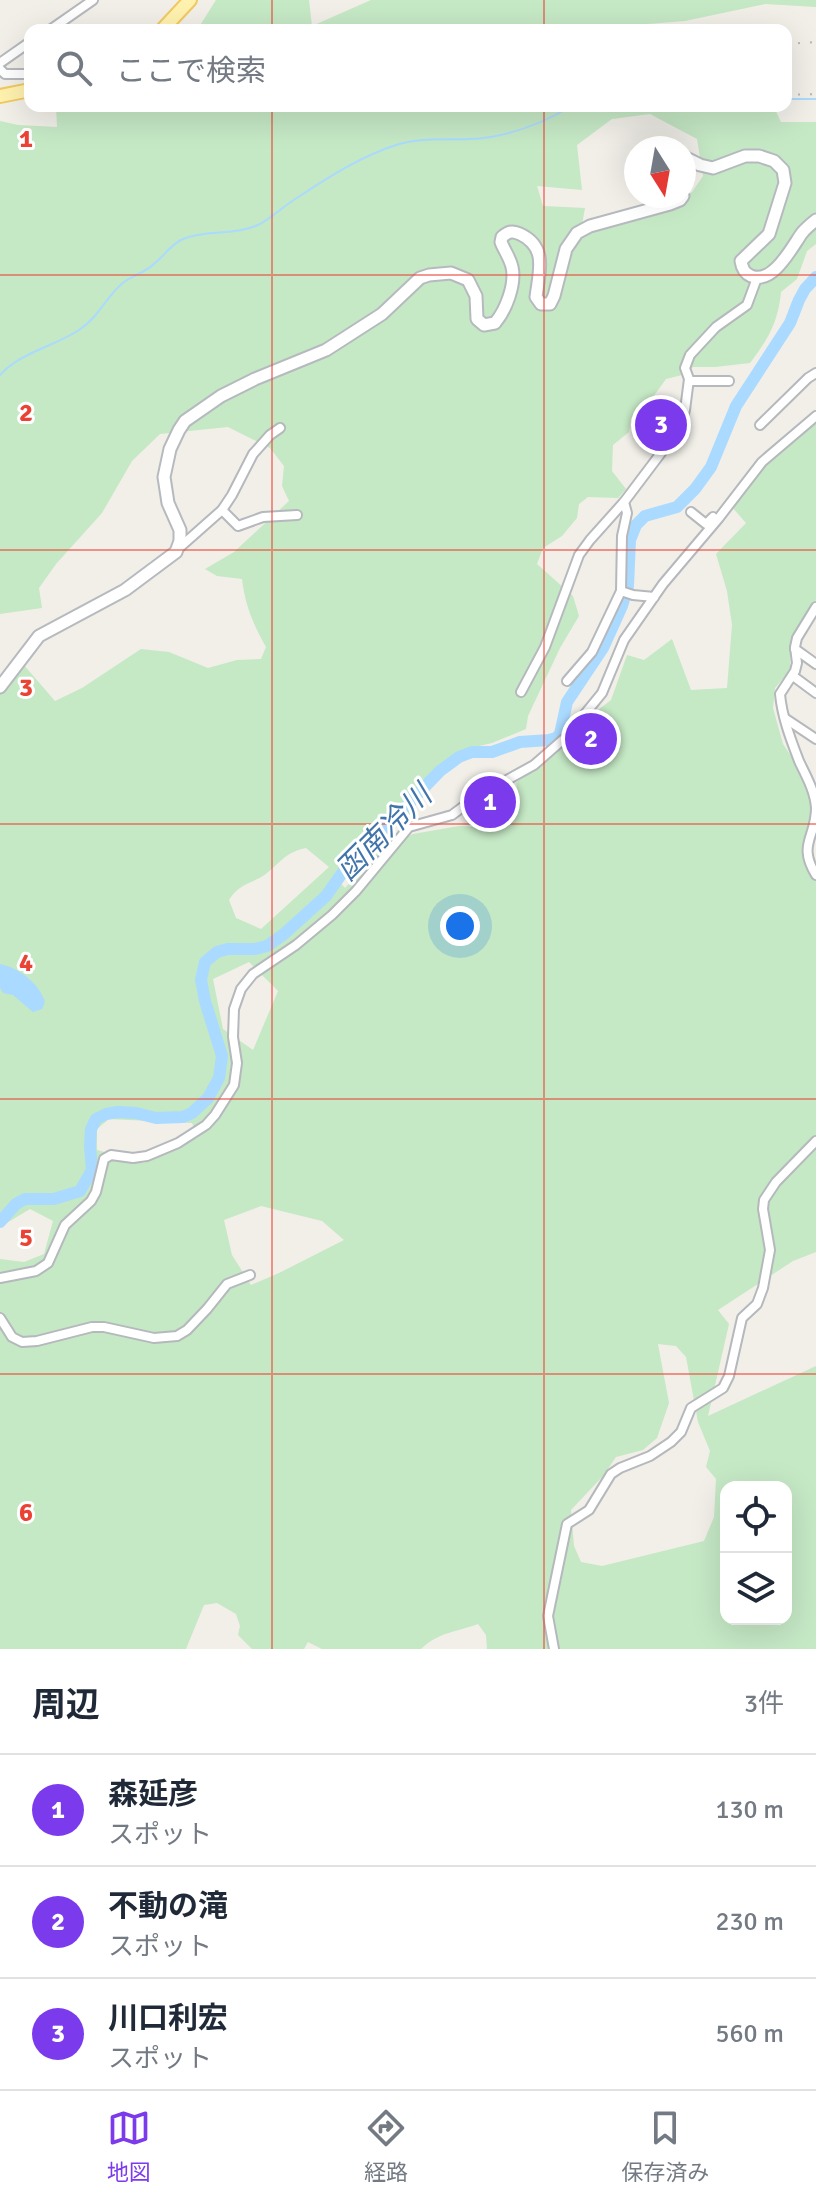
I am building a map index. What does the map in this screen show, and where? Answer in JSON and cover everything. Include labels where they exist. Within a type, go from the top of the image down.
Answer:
[{"type":"main road","points":[[168,24],[190,0]]},
{"type":"main road","points":[[0,96],[24,91]]},
{"type":"street","points":[[59,24],[93,0]]},
{"type":"street","points":[[0,63],[24,46]]},
{"type":"street","points":[[0,69],[5,74],[24,74]]},
{"type":"street","points":[[696,163],[713,168],[745,156],[759,156],[774,161],[783,170],[785,183],[769,234],[741,261],[747,275],[757,278],[782,263],[805,230],[816,220]]},
{"type":"street","points":[[176,552],[180,530],[168,503],[164,477],[166,462],[179,430],[195,413],[255,379],[326,350],[382,314],[413,283],[429,275],[451,273],[468,280],[476,296],[477,319],[484,325],[495,323],[504,309],[513,276],[510,260],[501,242],[509,232],[524,236],[539,251],[541,266],[536,297],[541,304],[550,304],[567,245],[577,233],[590,226],[655,208]]},
{"type":"street","points":[[521,692],[545,647],[579,555],[624,502],[681,423],[689,381],[685,368],[690,355],[716,327],[747,305],[757,278]]},
{"type":"street","points":[[760,425],[816,373]]},
{"type":"street","points":[[689,381],[729,381]]},
{"type":"street","points":[[663,409],[681,423]]},
{"type":"street","points":[[0,1278],[36,1271],[48,1263],[65,1225],[91,1201],[96,1192],[104,1159],[111,1155],[147,1156],[178,1143],[206,1125],[234,1085],[237,1063],[233,1037],[234,1009],[241,989],[253,974],[296,945],[332,915],[409,827],[452,815],[488,788],[534,765],[566,737],[602,693],[624,640],[654,597],[762,462],[816,416]]},
{"type":"street","points":[[0,687],[39,636],[125,590],[176,552],[222,510],[253,454],[280,428]]},
{"type":"street","points":[[567,681],[592,652],[621,591],[622,536],[627,513],[624,502]]},
{"type":"street","points":[[222,510],[238,526],[263,517],[297,515]]},
{"type":"street","points":[[691,512],[706,524],[713,517],[718,519]]},
{"type":"street","points":[[621,591],[654,597]]},
{"type":"street","points":[[816,607],[797,638],[797,663],[793,676],[780,694],[790,738],[813,784],[816,808],[806,848],[816,875]]},
{"type":"street","points":[[795,649],[816,664]]},
{"type":"street","points":[[793,676],[816,693]]},
{"type":"street","points":[[785,719],[816,739]]},
{"type":"street","points":[[554,1649],[548,1616],[567,1524],[589,1510],[611,1474],[650,1456],[671,1442],[681,1432],[691,1408],[723,1388],[729,1376],[742,1318],[757,1304],[763,1288],[770,1250],[764,1200],[776,1182],[816,1141]]},
{"type":"street","points":[[0,1318],[12,1337],[22,1342],[92,1327],[154,1338],[177,1336],[187,1330],[227,1284],[250,1275]]},
{"type":"green space","points":[[216,0],[309,0],[312,24],[201,24]]},
{"type":"green space","points":[[371,0],[816,0],[816,7],[765,4],[685,21],[648,24],[317,24]]},
{"type":"green space","points":[[56,112],[776,112],[781,122],[816,122],[816,244],[807,251],[797,279],[781,292],[775,322],[762,346],[750,363],[693,367],[686,374],[666,379],[643,411],[631,418],[629,432],[613,445],[612,471],[626,489],[618,498],[588,497],[579,504],[577,518],[562,536],[543,548],[537,564],[573,596],[579,616],[528,716],[526,729],[492,743],[462,750],[430,773],[413,812],[399,824],[366,837],[336,878],[345,888],[378,851],[413,834],[459,826],[483,827],[520,800],[516,783],[563,737],[611,700],[627,655],[644,660],[672,639],[691,690],[727,688],[732,625],[727,591],[716,554],[746,523],[731,506],[762,466],[816,416],[816,600],[791,638],[790,670],[775,688],[773,708],[783,744],[799,768],[815,805],[806,860],[816,874],[816,1252],[793,1261],[718,1310],[729,1324],[708,1416],[816,1366],[816,1649],[487,1649],[486,1635],[478,1624],[441,1636],[421,1649],[322,1649],[308,1642],[304,1649],[252,1649],[238,1635],[240,1626],[236,1614],[217,1603],[204,1605],[186,1649],[0,1649],[0,1259],[24,1262],[44,1254],[53,1221],[30,1209],[0,1227],[0,691],[23,664],[55,701],[82,688],[141,649],[169,652],[208,668],[237,660],[261,659],[266,647],[250,614],[242,579],[217,576],[205,569],[234,552],[289,501],[282,486],[284,466],[270,448],[228,427],[160,434],[132,461],[102,513],[56,564],[39,588],[42,608],[0,614],[0,121],[57,127]],"holes":[[[306,848],[329,867],[261,929],[236,918],[229,900],[233,894],[262,877],[294,852]],[[249,962],[278,991],[253,1050],[223,1029],[213,979]],[[109,1119],[192,1123],[199,1137],[144,1163],[97,1150],[97,1129]],[[261,1206],[322,1221],[344,1240],[251,1285],[232,1255],[224,1220]],[[658,1344],[676,1346],[686,1357],[698,1422],[710,1451],[706,1467],[716,1479],[714,1517],[704,1541],[602,1566],[581,1562],[574,1546],[571,1510],[616,1457],[643,1450],[657,1438],[669,1403]]]},
{"type":"water","points":[[0,964],[21,973],[33,983],[45,1002],[42,1009],[33,1012],[13,995],[3,993],[0,988]]},
{"type":"waterway","points":[[792,99],[816,99]]},
{"type":"waterway","points":[[0,375],[27,355],[79,330],[124,282],[151,266],[183,239],[251,228],[335,174],[396,145],[423,140],[496,136],[561,112]]},
{"type":"waterway","name":"函南冷川","points":[[0,1222],[16,1204],[25,1199],[54,1199],[80,1191],[92,1170],[91,1129],[96,1119],[118,1112],[156,1118],[183,1117],[208,1098],[219,1078],[222,1056],[201,980],[205,962],[217,952],[228,949],[267,946],[284,934],[326,896],[345,869],[361,856],[440,771],[459,757],[472,752],[492,752],[520,742],[549,740],[560,734],[567,702],[603,648],[622,606],[628,586],[630,540],[636,525],[645,516],[677,507],[711,467],[736,406],[790,323],[805,289],[816,277]]},
{"type":"railway","points":[[792,44],[816,42]]},
{"type":"railway","points":[[792,95],[816,94]]},
{"type":"place","name":"川口利宏","points":[[661,425]]},
{"type":"place","name":"不動の滝","points":[[591,739]]},
{"type":"place","name":"森延彦","points":[[490,802]]}]
